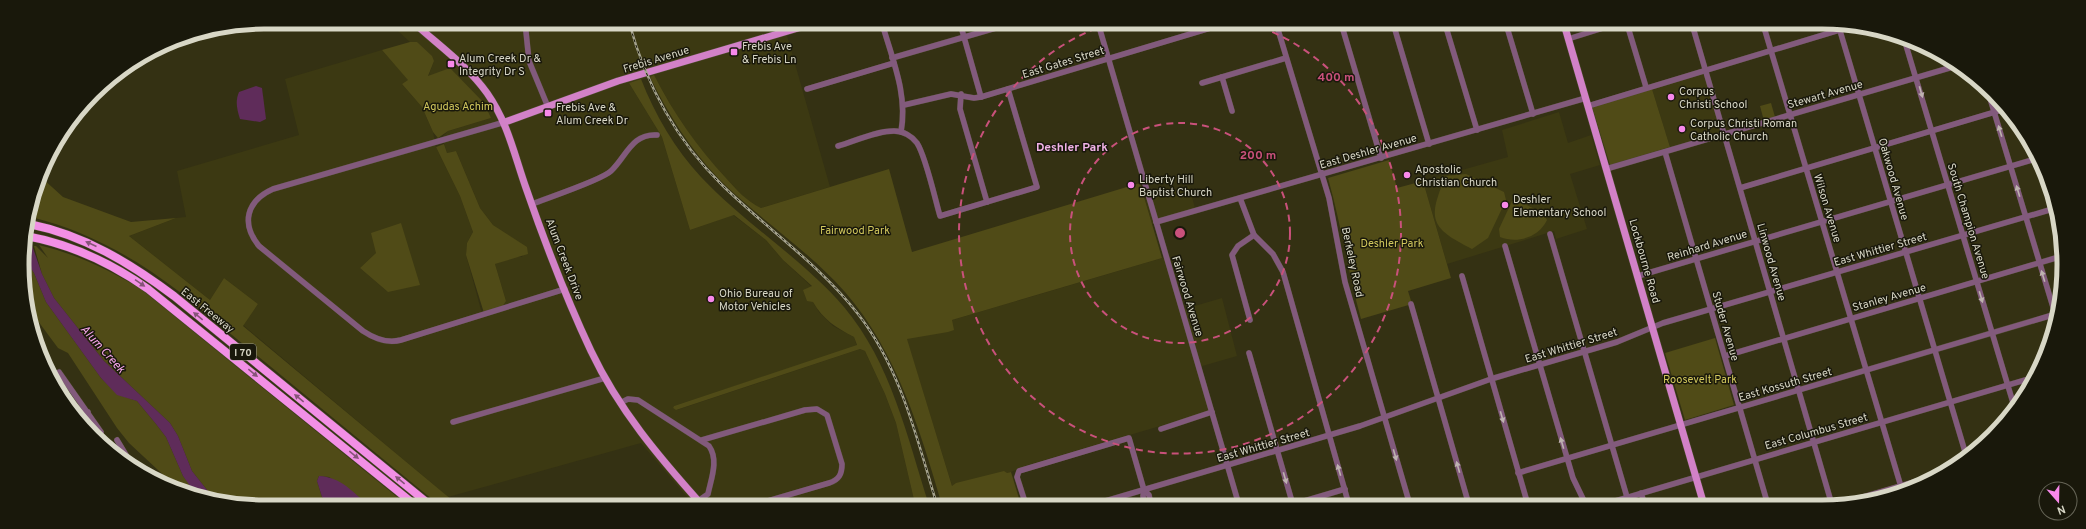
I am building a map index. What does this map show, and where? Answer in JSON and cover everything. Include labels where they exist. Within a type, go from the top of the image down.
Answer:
[{"type":"highway","name":"East Freeway","points":[[33,225],[86,242],[137,268],[174,296],[424,500]]},
{"type":"highway","name":"East Freeway","points":[[31,237],[47,240],[83,252],[107,263],[158,295],[409,500]]},
{"type":"main road","name":"Alum Creek Drive","points":[[421,29],[477,81],[504,122],[532,204],[565,290],[591,351],[620,403],[652,448],[697,500]]},
{"type":"main road","name":"Frebis Avenue","points":[[504,122],[618,81],[795,29]]},
{"type":"main road","name":"Lockbourne Road","points":[[1565,29],[1703,500]]},
{"type":"street","points":[[525,29],[530,61],[548,107]]},
{"type":"street","points":[[884,29],[904,104],[901,132]]},
{"type":"street","points":[[962,29],[981,97]]},
{"type":"street","points":[[807,89],[992,29]]},
{"type":"street","name":"Fairwood Avenue","points":[[1100,29],[1238,500]]},
{"type":"street","name":"East Gates Street","points":[[904,104],[919,103],[947,94],[961,94],[974,98],[981,97],[1207,29]]},
{"type":"street","name":"Berkeley Road","points":[[1278,29],[1329,198],[1345,282],[1409,500]]},
{"type":"street","points":[[1343,29],[1381,158]]},
{"type":"street","points":[[1394,29],[1429,144]]},
{"type":"street","points":[[1447,29],[1476,130]]},
{"type":"street","points":[[1508,29],[1533,114]]},
{"type":"street","points":[[1568,38],[1599,29]]},
{"type":"street","points":[[1629,29],[1646,87]]},
{"type":"street","name":"Linwood Avenue","points":[[1693,29],[1830,499]]},
{"type":"street","name":"Wilson Avenue","points":[[1765,29],[1901,487]]},
{"type":"street","name":"East Deshler Avenue","points":[[1156,222],[1533,114],[1646,87],[1771,50],[1831,30]]},
{"type":"street","name":"Oakwood Avenue","points":[[1840,30],[1965,451]]},
{"type":"street","name":"South Champion Avenue","points":[[1906,45],[2013,401]]},
{"type":"street","points":[[1202,83],[1286,58]]},
{"type":"street","name":"Stewart Avenue","points":[[1606,169],[1950,68]]},
{"type":"street","points":[[1222,77],[1232,111]]},
{"type":"street","points":[[838,146],[884,132],[901,132],[914,139],[919,147],[940,216],[1037,187],[1008,89]]},
{"type":"street","points":[[961,94],[960,109],[987,202]]},
{"type":"street","points":[[1991,101],[2053,305]]},
{"type":"street","points":[[1740,188],[2000,110]]},
{"type":"street","points":[[504,122],[273,189],[258,198],[248,217],[250,231],[259,246],[372,338],[382,340],[397,341],[565,290]]},
{"type":"street","points":[[532,204],[609,173],[634,141],[643,137],[657,135]]},
{"type":"street","name":"Studer Avenue","points":[[1665,152],[1767,500]]},
{"type":"street","name":"Reinhard Avenue","points":[[1638,276],[2033,160]]},
{"type":"street","points":[[1240,198],[1254,235],[1273,254],[1283,272],[1348,500]]},
{"type":"street","name":"East Whittier Street","points":[[1109,500],[1329,436],[1384,418],[1438,397],[1491,379],[1617,342],[1652,328],[1711,309],[2050,210]]},
{"type":"street","points":[[1550,234],[1627,497]]},
{"type":"street","points":[[1250,320],[1232,255],[1238,246],[1254,235]]},
{"type":"street","points":[[1505,246],[1567,459],[1573,478],[1584,500]]},
{"type":"street","name":"Stanley Avenue","points":[[1725,356],[2057,258]]},
{"type":"street","points":[[1462,276],[1526,500]]},
{"type":"street","points":[[1411,304],[1468,500]]},
{"type":"street","name":"East Kossuth Street","points":[[1518,473],[2051,316]]},
{"type":"street","points":[[1249,353],[1291,500]]},
{"type":"street","points":[[56,374],[59,372],[101,432]]},
{"type":"street","points":[[453,422],[605,378]]},
{"type":"street","name":"East Columbus Street","points":[[1618,500],[2027,380]]},
{"type":"street","points":[[620,403],[628,399],[638,400],[702,440],[712,450],[714,464],[708,494],[703,500]]},
{"type":"street","points":[[702,440],[795,413],[817,409],[824,412],[830,420],[842,464],[840,478],[829,483],[771,500]]},
{"type":"street","points":[[82,413],[88,412]]},
{"type":"street","points":[[1161,429],[1212,412]]},
{"type":"street","points":[[1024,500],[1017,477],[1018,471],[1129,438],[1144,490],[1150,500]]},
{"type":"street","points":[[117,440],[125,454]]},
{"type":"street","points":[[1309,500],[1345,489]]},
{"type":"street","points":[[1144,490],[1144,500]]},
{"type":"street","points":[[1641,493],[1643,500]]},
{"type":"shaded area","points":[[396,29],[796,29],[786,32],[830,187],[761,208],[749,203],[701,151],[682,125],[654,76],[629,83],[662,137],[690,230],[733,215],[766,240],[783,260],[812,287],[813,302],[819,312],[833,326],[854,337],[857,346],[674,406],[673,408],[677,410],[860,349],[865,351],[885,394],[896,423],[914,500],[690,500],[641,443],[448,497],[243,325],[258,304],[224,278],[210,300],[129,236],[176,218],[186,217],[177,171],[299,135],[285,79],[382,50],[409,80],[402,84],[422,107],[433,132],[436,147],[460,196],[473,232],[467,243],[466,255],[481,310],[484,313],[506,301],[495,264],[513,257],[522,257],[527,248],[493,225],[480,208],[456,151],[447,153],[442,137],[448,131],[491,118],[428,77],[434,61],[417,42],[410,42]],"holes":[[[376,253],[388,292],[360,268]]]},
{"type":"shaded area","points":[[1705,70],[1724,135],[1671,150],[1652,89]]},
{"type":"shaded area","points":[[256,86],[262,88],[266,119],[260,122],[240,119],[237,106],[239,92]]},
{"type":"shaded area","name":"Deshler Elementary School","points":[[1559,112],[1568,143],[1591,135],[1600,165],[1570,174],[1587,229],[1556,239],[1554,231],[1447,264],[1423,181],[1508,157],[1502,130]]},
{"type":"shaded area","points":[[1189,186],[1196,212],[1152,224],[1145,199]]},
{"type":"shaded area","points":[[31,241],[42,274],[54,298],[104,361],[170,423],[178,436],[192,471],[207,490],[212,494],[192,489],[183,476],[166,437],[156,424],[137,401],[117,395],[101,378],[46,302],[34,273],[29,265]]},
{"type":"shaded area","points":[[1162,258],[1167,259],[1181,310],[1222,298],[1237,356],[1199,367],[1211,411],[1028,465],[1011,472],[953,489],[905,334]]},
{"type":"shaded area","points":[[319,476],[334,479],[352,490],[363,500],[325,500],[322,497],[317,481]]},
{"type":"green space","name":"Agudas Achim","points":[[410,42],[417,42],[432,56],[434,61],[428,76],[450,68],[484,103],[491,118],[448,131],[438,138],[433,132],[422,107],[402,84],[408,80],[382,50]]},
{"type":"green space","name":"Fairwood Park","points":[[654,75],[678,117],[705,154],[742,195],[761,208],[889,169],[912,252],[1140,183],[1162,258],[952,320],[954,330],[948,332],[907,339],[952,486],[956,483],[1004,471],[1007,473],[1011,472],[1019,500],[940,500],[925,449],[905,393],[879,340],[863,315],[831,277],[799,248],[734,194],[708,168],[680,131],[650,77]]},
{"type":"green space","points":[[641,79],[666,131],[701,177],[736,210],[828,289],[844,307],[860,329],[886,376],[896,401],[927,500],[914,500],[896,423],[885,394],[865,351],[860,349],[676,410],[673,408],[674,406],[857,345],[854,337],[831,323],[821,314],[813,302],[807,301],[803,290],[812,286],[783,260],[766,240],[734,215],[690,230],[662,137],[629,83]]},
{"type":"green space","points":[[1652,89],[1670,147],[1610,165],[1592,107]]},
{"type":"green space","points":[[1771,103],[1775,117],[1764,121],[1760,106]]},
{"type":"green space","points":[[444,144],[447,153],[456,151],[480,208],[493,225],[527,247],[528,254],[495,264],[506,301],[502,307],[484,313],[466,255],[467,243],[473,232],[460,196],[436,147]]},
{"type":"green space","name":"Deshler Park","points":[[1389,160],[1397,188],[1423,181],[1451,278],[1408,291],[1412,304],[1361,319],[1328,178]]},
{"type":"green space","points":[[1466,174],[1504,192],[1506,200],[1488,238],[1472,249],[1458,242],[1440,228],[1436,221],[1435,212],[1436,203],[1446,176]]},
{"type":"green space","points":[[44,180],[63,197],[131,222],[176,218],[129,236],[210,300],[224,278],[258,304],[243,326],[452,500],[433,500],[164,280],[110,247],[52,223],[34,218]]},
{"type":"green space","points":[[1516,200],[1543,213],[1547,220],[1539,231],[1527,238],[1514,240],[1500,237],[1499,229],[1512,201]]},
{"type":"green space","points":[[401,223],[420,285],[388,292],[360,268],[376,253],[371,233]]},
{"type":"green space","points":[[39,245],[92,263],[141,289],[401,500],[361,500],[329,477],[319,476],[317,481],[322,497],[325,500],[264,500],[234,498],[212,494],[207,490],[192,471],[178,436],[170,423],[104,361],[54,298],[42,274],[34,246],[36,246],[48,258]]},
{"type":"green space","points":[[29,265],[34,273],[46,302],[101,378],[117,394],[137,401],[166,437],[183,476],[194,489],[168,480],[129,443],[117,428],[68,353],[58,348],[36,318],[31,295]]},
{"type":"green space","name":"Roosevelt Park","points":[[1715,338],[1734,405],[1685,420],[1665,353]]},
{"type":"railway","points":[[631,29],[644,68],[665,110],[690,149],[705,168],[739,201],[827,279],[858,314],[873,335],[897,381],[915,430],[936,500]]},
{"type":"place","name":"Frebis Ave & Frebis Ln","points":[[734,52]]},
{"type":"place","name":"Alum Creek Dr & Integrity Dr S","points":[[451,64]]},
{"type":"place","name":"Corpus Christi School","points":[[1671,97]]},
{"type":"place","name":"Frebis Ave & Alum Creek Dr","points":[[548,113]]},
{"type":"place","name":"Corpus Christi Roman Catholic Church","points":[[1682,129]]},
{"type":"place","name":"Apostolic Christian Church","points":[[1407,175]]},
{"type":"place","name":"Liberty Hill Baptist Church","points":[[1131,185]]},
{"type":"place","name":"Deshler Elementary School","points":[[1505,205]]},
{"type":"place","name":"Ohio Bureau of Motor Vehicles","points":[[711,299]]},
{"type":"district","name":"Deshler Park","points":[[1072,147]]},
{"type":"water label","name":"Alum Creek","points":[[103,349]]}]
